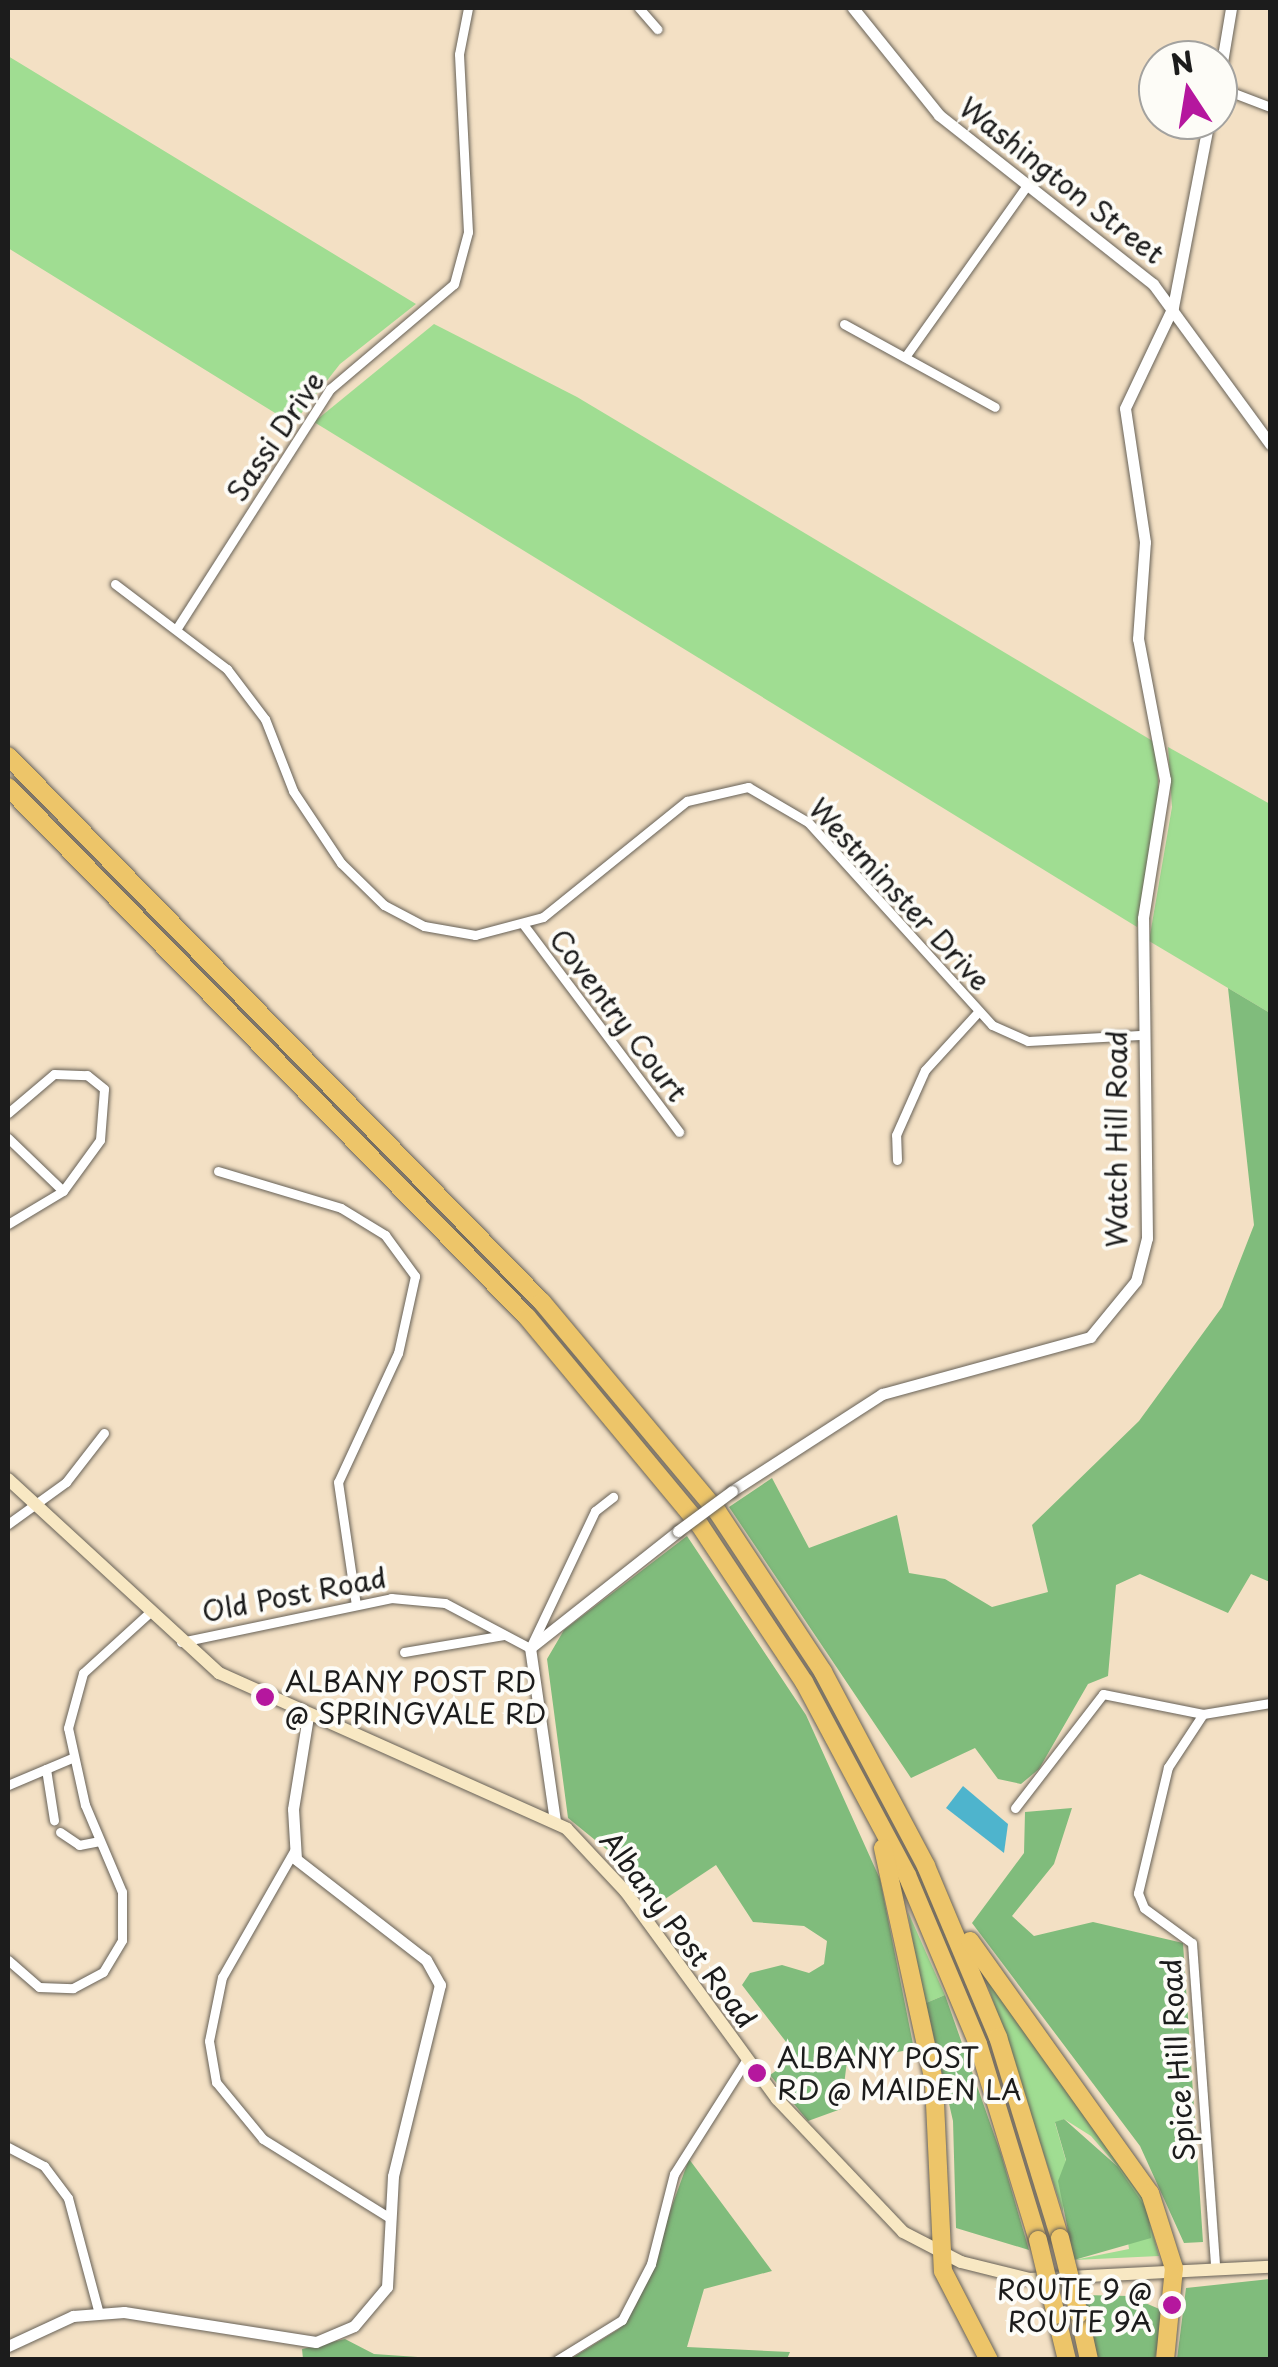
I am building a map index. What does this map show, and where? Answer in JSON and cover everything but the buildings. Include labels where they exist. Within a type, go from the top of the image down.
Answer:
[{"type":"highway","points":[[8,756],[624,1393],[780,1602],[981,1960],[1134,2161],[1174,2268],[1165,2360]]},
{"type":"highway","points":[[8,787],[584,1380],[699,1524],[826,1720],[946,1962],[1038,2240],[1067,2360]]},
{"type":"highway","points":[[826,1720],[886,1856],[934,2082],[944,2255],[953,2302],[989,2360]]},
{"type":"highway","points":[[905,1822],[982,1995],[1060,2238],[1089,2360]]},
{"type":"main road","name":"Albany Post Road","points":[[8,1480],[219,1674],[555,1821],[626,1892],[747,2059],[868,2203],[944,2255],[1028,2279],[1174,2268],[1270,2267]]},
{"type":"street","name":"Sassi Drive","points":[[178,628],[330,389],[454,284],[468,232],[459,54],[468,8]]},
{"type":"street","points":[[639,8],[656,28]]},
{"type":"street","name":"Washington Street","points":[[853,8],[940,116],[1173,307],[1270,444]]},
{"type":"street","points":[[1226,40],[1231,8]]},
{"type":"street","points":[[1238,94],[1270,107]]},
{"type":"street","name":"Watch Hill Road","points":[[530,1648],[678,1531],[858,1404],[1062,1349],[1113,1319],[1147,1238],[1140,1034],[1144,902],[1166,780],[1138,640],[1145,542],[1126,408],[1173,307],[1206,140]]},
{"type":"street","points":[[905,357],[1026,186]]},
{"type":"street","points":[[844,324],[995,406]]},
{"type":"street","name":"Westminster Drive","points":[[115,584],[178,628],[227,669],[263,717],[317,830],[384,905],[475,935],[523,924],[577,892],[686,800],[748,787],[808,822],[978,1012],[1028,1041],[1140,1034]]},
{"type":"street","name":"Coventry Court","points":[[523,924],[679,1132]]},
{"type":"street","points":[[897,1160],[896,1136],[925,1070],[978,1012]]},
{"type":"street","points":[[8,1113],[54,1074],[76,1072],[104,1089],[100,1140],[63,1192],[8,1224]]},
{"type":"street","points":[[8,1138],[63,1192]]},
{"type":"street","points":[[218,1171],[341,1208],[385,1235],[415,1276],[398,1352],[338,1482],[356,1605]]},
{"type":"street","points":[[8,1524],[34,1506],[104,1433]]},
{"type":"street","points":[[555,1821],[530,1648],[595,1511],[613,1496]]},
{"type":"street","name":"Old Post Road","points":[[180,1642],[356,1605],[445,1603],[530,1648]]},
{"type":"street","points":[[8,1960],[24,1979],[54,1990],[103,1972],[127,1918],[72,1758],[71,1697],[82,1672],[149,1613]]},
{"type":"street","points":[[404,1652],[507,1634]]},
{"type":"street","points":[[1015,1808],[1099,1696],[1203,1714],[1270,1703]]},
{"type":"street","name":"Spice Hill Road","points":[[1203,1714],[1168,1768],[1138,1893],[1144,1908],[1192,1943],[1215,2266]]},
{"type":"street","points":[[308,1716],[294,1851],[222,1977],[209,2042],[216,2082],[263,2139],[390,2218]]},
{"type":"street","points":[[8,1785],[72,1758]]},
{"type":"street","points":[[46,1769],[54,1820]]},
{"type":"street","points":[[60,1832],[80,1844],[100,1840]]},
{"type":"street","points":[[8,2346],[99,2314],[174,2316],[293,2342],[332,2339],[372,2312],[387,2286],[390,2218],[440,1985],[426,1960],[314,1881],[294,1851]]},
{"type":"street","points":[[558,2360],[622,2320],[651,2264],[674,2174],[747,2059]]},
{"type":"street","points":[[8,2148],[44,2166],[68,2198],[99,2314]]},
{"type":"green space","points":[[8,56],[416,304],[340,364],[293,424],[8,248]]},
{"type":"green space","points":[[434,324],[577,397],[1156,743],[1159,799],[1137,927],[314,422]]},
{"type":"green space","points":[[1168,747],[1270,804],[1270,1013],[1149,941],[1172,807]]},
{"type":"green space","points":[[1228,988],[1270,1013],[1270,1582],[1251,1574],[1228,1613],[1140,1574],[1116,1585],[1108,1676],[1088,1684],[1039,1769],[1021,1784],[998,1779],[975,1748],[911,1778],[729,1507],[772,1478],[809,1548],[897,1515],[909,1573],[945,1579],[992,1607],[1048,1592],[1032,1525],[1139,1421],[1222,1307],[1254,1225]]},
{"type":"green space","points":[[687,1536],[806,1715],[880,1879],[914,2049],[847,2061],[841,2109],[808,2121],[770,2075],[797,2056],[742,1985],[750,1973],[782,1965],[809,1973],[824,1964],[827,1941],[804,1926],[753,1922],[716,1865],[653,1907],[611,1853],[568,1818],[547,1659],[564,1630]]},
{"type":"green space","points":[[1072,1808],[1054,1864],[1012,1916],[1034,1936],[1093,1922],[1183,1943],[1203,2242],[1184,2243],[1140,2146],[972,1923],[1024,1853],[1025,1812]]},
{"type":"green space","points":[[908,1912],[945,1995],[926,2003],[913,1943]]},
{"type":"green space","points":[[985,1977],[1138,2179],[1159,2256],[1074,2260],[1129,2249],[1117,2166],[1091,2136],[1064,2119],[1055,2123],[1066,2161],[1063,2212]]},
{"type":"green space","points":[[945,1995],[1001,2154],[1029,2250],[956,2228],[953,2121],[926,2003]]},
{"type":"green space","points":[[1064,2119],[1117,2166],[1148,2211],[1151,2238],[1074,2260],[1058,2181],[1066,2160],[1055,2122]]},
{"type":"green space","points":[[689,2159],[772,2271],[704,2289],[687,2347],[790,2352],[787,2359],[569,2360],[619,2329],[636,2305]]},
{"type":"green space","points":[[1270,2279],[1270,2359],[1177,2359],[1186,2288]]},
{"type":"green space","points":[[1083,2295],[1129,2296],[1164,2311],[1155,2359],[1098,2359]]},
{"type":"green space","points":[[345,2339],[374,2354],[447,2359],[303,2359],[302,2349]]},
{"type":"water","points":[[963,1786],[1008,1824],[1004,1853],[946,1808]]},
{"type":"place","name":"ALBANY POST RD @ SPRINGVALE RD","points":[[265,1697]]},
{"type":"place","name":"ALBANY POST RD @ MAIDEN LA","points":[[757,2073]]},
{"type":"place","name":"ROUTE 9 @ ROUTE 9A","points":[[1172,2305]]}]
